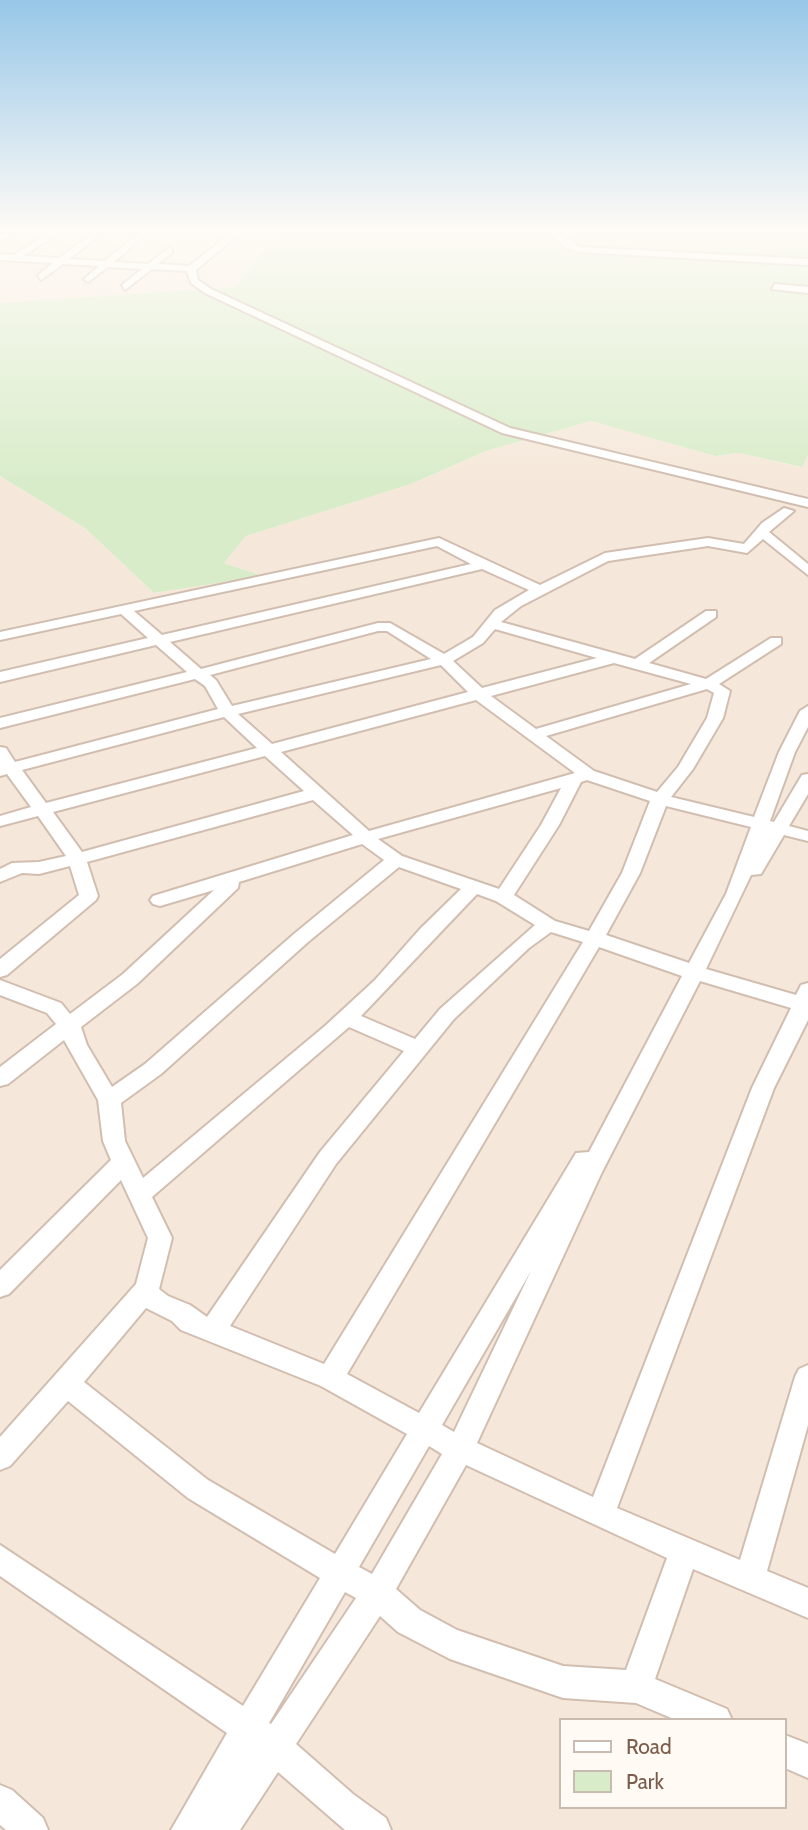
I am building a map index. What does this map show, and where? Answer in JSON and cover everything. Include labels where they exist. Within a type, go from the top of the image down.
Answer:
[{"type":"street","points":[[262,316],[506,431],[808,503]]},
{"type":"street","points":[[6,769],[444,660],[478,640],[500,614],[605,557],[708,542],[747,549],[788,511]]},
{"type":"street","points":[[762,533],[808,571]]},
{"type":"street","points":[[0,636],[439,542],[540,590]]},
{"type":"street","points":[[0,677],[483,565]]},
{"type":"street","points":[[123,609],[211,683],[227,712],[314,793],[363,838],[396,860],[503,897],[548,925],[695,973],[807,1000],[763,1088],[600,1516]]},
{"type":"street","points":[[636,665],[711,614]]},
{"type":"street","points":[[330,1378],[594,939],[631,873],[660,799],[685,769],[718,711],[723,691],[708,684],[492,624]]},
{"type":"street","points":[[0,723],[378,627],[400,631],[444,660],[480,695],[534,735],[581,777],[808,836]]},
{"type":"street","points":[[534,735],[708,684],[776,641]]},
{"type":"street","points":[[0,821],[613,659]]},
{"type":"street","points":[[220,1830],[377,1592],[460,1449],[590,1172],[735,894],[787,752],[808,711]]},
{"type":"street","points":[[0,752],[6,769],[44,810],[77,859],[89,897],[0,970]]},
{"type":"street","points":[[160,901],[363,838],[581,777]]},
{"type":"street","points":[[503,897],[581,777]]},
{"type":"street","points":[[188,1830],[808,779]]},
{"type":"street","points":[[0,876],[19,867],[39,868],[77,859],[314,793]]},
{"type":"street","points":[[109,1100],[153,1069],[301,938],[396,860]]},
{"type":"street","points":[[0,1078],[130,979],[237,878]]},
{"type":"street","points":[[141,1194],[382,985],[427,933],[474,887]]},
{"type":"street","points":[[214,1329],[328,1158],[480,981],[548,925]]},
{"type":"street","points":[[0,987],[54,1008],[70,1027],[76,1045],[109,1100],[114,1141],[160,1238],[156,1263],[145,1291],[0,1457]]},
{"type":"street","points":[[346,1018],[419,1049]]},
{"type":"street","points":[[0,1287],[54,1229],[125,1161]]},
{"type":"street","points":[[145,1291],[159,1304],[181,1313],[190,1322],[214,1329],[330,1378],[460,1449],[600,1516],[808,1603]]},
{"type":"street","points":[[750,1578],[808,1377]]},
{"type":"street","points":[[66,1384],[198,1489],[285,1542],[377,1592],[410,1621],[450,1643],[563,1682],[636,1687],[711,1718]]},
{"type":"street","points":[[636,1687],[685,1550]]},
{"type":"street","points":[[0,1559],[274,1746],[341,1806],[374,1830]]},
{"type":"street","points":[[787,1752],[808,1761]]},
{"type":"street","points":[[0,1802],[31,1830]]},
{"type":"shaded area","points":[[591,421],[715,456],[739,453],[801,467],[808,455],[808,1830],[0,1830],[0,476],[85,528],[154,593],[262,576],[224,563],[246,536],[411,484],[486,451]]},
{"type":"green space","points":[[0,316],[808,316],[808,455],[802,467],[739,453],[715,456],[591,421],[486,451],[411,484],[246,536],[224,563],[263,576],[154,593],[85,528],[0,476]]}]
